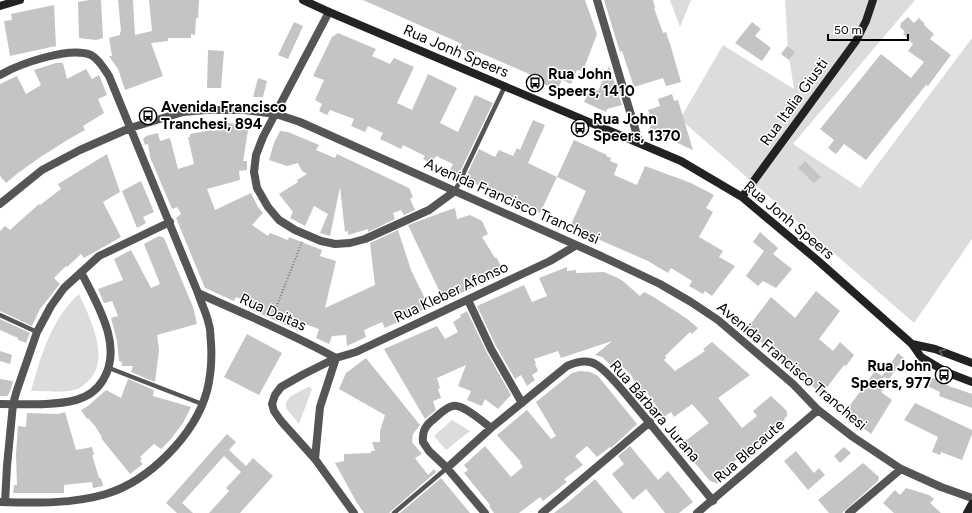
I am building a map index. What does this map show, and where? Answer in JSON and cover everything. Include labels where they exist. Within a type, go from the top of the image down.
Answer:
[{"type":"main road","points":[[0,6],[20,0]]},
{"type":"main road","name":"Rua Jonh Speers","points":[[303,0],[681,161],[742,197],[816,259],[912,344],[921,357],[946,372],[972,382]]},
{"type":"main road","name":"Rua Italia Giusti","points":[[742,197],[856,41],[866,21],[873,0]]},
{"type":"main road","name":"Rua Jonh Speers","points":[[912,344],[935,349],[972,363]]},
{"type":"main road","points":[[967,513],[972,504]]},
{"type":"street","points":[[596,0],[639,142]]},
{"type":"street","points":[[329,12],[263,137],[256,156],[254,172],[257,188],[268,207],[279,220],[304,235],[321,242],[335,244],[350,243],[365,239],[428,210],[455,191]]},
{"type":"street","points":[[0,75],[24,64],[53,56],[80,53],[91,55],[100,62],[109,76],[170,222],[198,293],[209,325],[211,353],[207,393],[197,415],[189,429],[172,449],[160,462],[143,476],[126,487],[105,494],[74,500],[47,502],[2,502],[17,390],[37,332],[51,306],[64,288],[99,256],[170,222]]},
{"type":"street","name":"Avenida Francisco Tranchesi","points":[[0,204],[42,170],[80,150],[130,128],[184,112],[206,110],[244,110],[276,114],[300,122],[575,246],[603,257],[660,284],[718,320],[793,384],[818,410],[900,470],[972,498]]},
{"type":"street","name":"Rua Kleber Afonso","points":[[354,513],[315,459],[274,411],[272,404],[275,395],[281,387],[336,358],[356,352],[550,261],[575,246]]},
{"type":"street","points":[[0,404],[50,403],[77,400],[91,394],[100,386],[109,368],[112,354],[110,339],[98,306],[81,272]]},
{"type":"street","name":"Rua Daitas","points":[[198,293],[269,324],[336,358]]},
{"type":"street","points":[[468,300],[492,349],[522,403]]},
{"type":"street","points":[[315,459],[320,407],[336,358]]},
{"type":"street","name":"Rua Bárbara Jurana","points":[[447,468],[491,428],[567,366],[577,362],[587,362],[596,364],[615,382],[650,422],[713,501]]},
{"type":"street","points":[[485,513],[447,468],[429,451],[423,442],[424,429],[428,423],[446,408],[452,406],[458,406],[491,428]]},
{"type":"street","name":"Rua Blecaute","points":[[697,513],[713,501],[818,410]]},
{"type":"street","points":[[542,513],[650,422]]},
{"type":"street","points":[[848,513],[900,470]]},
{"type":"lane","points":[[455,191],[505,86]]},
{"type":"lane","points":[[0,316],[37,332]]},
{"type":"lane","points":[[109,368],[202,404]]},
{"type":"lane","points":[[394,513],[447,468]]},
{"type":"path","points":[[269,324],[304,235]]},
{"type":"shaded area","points":[[670,0],[691,0],[680,27]]},
{"type":"shaded area","points":[[785,0],[915,0],[793,144],[860,188],[972,38],[972,239],[914,323],[680,119],[723,45],[794,89],[788,51]]},
{"type":"shaded area","points":[[79,294],[93,327],[96,339],[98,363],[94,373],[84,385],[76,390],[58,392],[31,391],[43,352],[54,326],[69,304]]},
{"type":"shaded area","points":[[308,387],[312,389],[299,424],[286,408],[286,402],[291,396]]},
{"type":"shaded area","points":[[452,420],[470,431],[446,450],[434,436]]},
{"type":"building","points":[[101,0],[103,38],[96,40],[79,38],[78,2]]},
{"type":"building","points":[[118,0],[133,0],[135,35],[152,31],[149,0],[199,0],[195,35],[191,34],[191,38],[168,38],[168,41],[151,43],[163,76],[125,90],[118,69],[109,56],[112,56],[109,38],[120,35],[121,31]]},
{"type":"building","points":[[363,0],[585,0],[597,34],[583,71],[577,70],[571,84],[562,80],[557,90],[535,80],[536,77],[476,51],[474,55],[460,48],[462,44]]},
{"type":"building","points":[[604,0],[653,0],[654,8],[663,33],[666,32],[681,82],[666,86],[663,78],[634,87],[622,51],[620,52]]},
{"type":"building","points":[[54,5],[56,46],[10,56],[4,21],[12,20],[11,14]]},
{"type":"building","points":[[908,17],[914,23],[919,18],[934,34],[930,39],[951,55],[928,86],[926,85],[866,160],[844,144],[836,154],[828,148],[834,140],[820,129],[881,54],[911,78],[924,62],[908,51],[913,44],[903,34],[905,32],[900,27],[901,23]]},
{"type":"building","points":[[294,22],[303,26],[288,59],[278,55]]},
{"type":"building","points":[[752,22],[761,29],[755,36],[771,48],[762,61],[735,43]]},
{"type":"building","points":[[338,33],[376,49],[372,56],[390,64],[394,58],[414,67],[397,103],[412,110],[428,74],[457,88],[440,123],[458,132],[475,95],[493,103],[458,176],[449,172],[453,164],[436,156],[432,164],[423,159],[425,156],[403,145],[401,149],[380,139],[383,133],[368,126],[365,132],[351,126],[354,119],[330,110],[327,115],[319,111],[322,104],[315,100],[324,80],[313,76],[332,37]]},
{"type":"building","points":[[787,46],[795,52],[789,60],[781,54]]},
{"type":"building","points":[[208,50],[224,51],[221,88],[207,88]]},
{"type":"building","points":[[56,63],[63,63],[67,79],[86,69],[92,79],[99,75],[107,95],[98,99],[104,113],[83,126],[85,130],[42,156],[6,183],[0,176],[0,84],[17,76],[26,94],[41,85],[34,70]]},
{"type":"building","points":[[609,66],[622,105],[607,109],[606,112],[584,102],[588,94],[589,95],[594,88],[598,91]]},
{"type":"building","points":[[258,78],[267,81],[263,97],[253,97]]},
{"type":"building","points":[[672,94],[674,101],[678,100],[693,150],[649,130],[652,121],[648,110],[660,106],[658,99]]},
{"type":"building","points":[[533,120],[545,125],[528,163],[557,177],[540,213],[465,179],[479,149],[495,157],[499,150],[513,156],[517,148],[520,150]]},
{"type":"building","points":[[228,123],[249,125],[243,161],[247,161],[247,170],[239,171],[240,180],[207,189],[215,210],[251,193],[258,207],[263,213],[252,225],[268,236],[270,233],[288,240],[289,237],[322,250],[320,256],[336,261],[325,308],[375,285],[370,243],[398,230],[411,270],[429,307],[385,328],[382,322],[364,330],[366,337],[347,346],[346,335],[332,336],[329,344],[316,338],[319,329],[302,323],[299,331],[251,310],[253,304],[236,297],[234,301],[205,288],[176,218],[181,214],[177,207],[172,209],[150,157],[148,144],[145,145],[143,139],[146,136],[158,133],[160,141],[170,138],[178,169],[194,164],[188,137],[190,137],[190,134],[227,129]]},
{"type":"building","points":[[280,131],[288,132],[319,145],[316,150],[335,158],[337,154],[409,188],[413,197],[410,199],[415,210],[404,215],[401,210],[393,213],[395,219],[368,232],[368,229],[348,235],[348,231],[345,232],[340,187],[330,236],[320,233],[328,214],[314,206],[305,226],[290,218],[293,212],[279,194],[298,182],[297,180],[307,174],[302,171],[298,163],[287,166],[269,160],[274,143]]},
{"type":"building","points":[[574,140],[607,155],[606,156],[611,158],[610,161],[618,164],[614,175],[637,185],[645,166],[691,183],[714,195],[706,208],[713,212],[699,237],[723,251],[719,257],[735,266],[712,296],[705,291],[703,294],[689,286],[692,281],[671,268],[668,273],[648,261],[570,227],[586,191],[557,177]]},
{"type":"building","points":[[107,154],[120,192],[103,202],[121,237],[84,258],[81,254],[54,278],[60,284],[40,309],[32,326],[0,311],[0,231],[5,226],[10,230],[39,204],[40,205],[61,189],[58,184]]},
{"type":"building","points":[[805,161],[821,177],[814,183],[798,168]]},
{"type":"building","points":[[141,181],[154,212],[143,217],[146,223],[137,228],[122,191]]},
{"type":"building","points":[[455,208],[457,219],[470,215],[482,221],[488,234],[482,237],[501,266],[494,269],[498,276],[444,301],[408,225]]},
{"type":"building","points":[[760,232],[778,248],[773,254],[792,269],[776,288],[763,281],[758,286],[746,276],[764,251],[753,242]]},
{"type":"building","points":[[159,236],[164,238],[193,307],[197,324],[157,335],[159,350],[155,382],[131,372],[133,366],[122,366],[122,362],[119,361],[117,341],[111,318],[118,316],[112,301],[104,303],[98,289],[123,280],[114,259],[131,250],[151,288],[160,284],[144,244]]},
{"type":"building","points":[[567,267],[567,271],[576,270],[576,273],[604,272],[618,278],[640,296],[644,292],[652,296],[686,318],[698,328],[692,334],[690,332],[665,356],[666,358],[664,360],[675,371],[705,351],[703,349],[712,342],[750,375],[718,398],[742,428],[757,416],[753,411],[771,396],[787,411],[785,420],[753,447],[756,450],[748,457],[744,452],[728,468],[732,472],[716,483],[710,481],[680,445],[709,423],[692,404],[674,417],[671,412],[664,417],[646,391],[639,396],[634,390],[638,387],[631,375],[623,367],[618,372],[602,357],[595,355],[612,341],[561,358],[558,351],[534,359],[538,371],[532,375],[535,380],[527,386],[521,375],[515,379],[496,346],[477,306],[524,285],[532,302],[547,296],[539,278]]},
{"type":"building","points":[[816,291],[840,311],[819,339],[833,351],[840,342],[854,355],[846,366],[844,365],[822,394],[776,357],[781,351],[768,341],[765,345],[746,330],[771,297],[795,318]]},
{"type":"building","points":[[467,311],[486,351],[511,395],[498,409],[485,399],[482,406],[467,400],[471,391],[458,386],[466,365],[437,378],[441,398],[433,401],[436,410],[425,419],[384,349],[437,326],[445,339],[458,332],[453,322]]},
{"type":"building","points":[[0,319],[30,333],[26,343],[0,330]]},
{"type":"building","points":[[247,334],[282,353],[259,395],[224,377]]},
{"type":"building","points":[[0,351],[12,355],[10,364],[0,361]]},
{"type":"building","points":[[898,353],[904,358],[889,379],[884,377],[880,386],[884,388],[881,392],[892,400],[871,434],[845,414],[875,371],[882,376]]},
{"type":"building","points":[[366,358],[420,425],[413,434],[412,442],[422,454],[415,458],[428,475],[434,469],[436,472],[389,513],[364,513],[335,463],[344,461],[344,454],[371,453],[371,451],[375,451],[372,442],[380,442],[380,431],[385,415],[339,389],[346,373]]},
{"type":"building","points":[[580,371],[590,372],[598,376],[637,424],[611,448],[610,447],[597,457],[587,446],[575,456],[583,465],[564,479],[567,482],[543,501],[540,497],[519,513],[494,513],[489,506],[490,505],[464,473],[468,470],[464,465],[485,446],[511,477],[523,467],[520,463],[521,462],[497,435],[527,410],[551,439],[556,436],[536,402],[572,373]]},
{"type":"building","points":[[931,377],[949,386],[972,394],[972,408],[939,396],[940,392],[925,385]]},
{"type":"building","points":[[0,379],[13,381],[10,392],[7,396],[0,396]]},
{"type":"building","points":[[128,379],[154,390],[153,396],[191,407],[183,423],[170,440],[161,449],[154,444],[140,457],[142,459],[140,461],[143,464],[130,474],[101,438],[102,437],[95,426],[88,418],[87,419],[81,410],[88,406],[106,390],[121,398]]},
{"type":"building","points":[[915,403],[972,430],[972,434],[962,460],[941,452],[940,455],[932,452],[938,437],[904,420]]},
{"type":"building","points":[[65,412],[76,450],[92,447],[94,455],[92,455],[103,486],[93,488],[92,482],[64,485],[64,493],[13,493],[14,485],[17,485],[16,454],[18,426],[26,427],[27,413],[58,414]]},
{"type":"building","points":[[227,434],[236,442],[229,450],[246,466],[253,458],[273,476],[240,513],[209,513],[229,491],[226,488],[241,472],[224,456],[182,503],[193,513],[177,513],[166,503]]},
{"type":"building","points":[[630,446],[658,480],[668,471],[693,502],[679,513],[665,513],[646,489],[633,500],[612,474],[624,464],[618,456]]},
{"type":"building","points":[[844,447],[851,453],[840,463],[834,456]]},
{"type":"building","points":[[796,451],[814,473],[819,468],[825,475],[808,490],[784,461]]},
{"type":"building","points":[[863,463],[879,477],[878,481],[842,513],[829,513],[818,500]]},
{"type":"building","points":[[441,478],[470,513],[400,513]]},
{"type":"building","points":[[595,479],[623,513],[554,513],[571,500]]},
{"type":"building","points":[[906,488],[929,495],[934,499],[930,503],[941,513],[894,513],[883,503],[895,490],[900,495]]},
{"type":"place","name":"Rua John Speers, 1410","points":[[535,83]]},
{"type":"place","name":"Avenida Francisco Tranchesi, 894","points":[[148,116]]},
{"type":"place","name":"Rua John Speers, 1370","points":[[580,128]]},
{"type":"place","name":"Rua John Speers, 977","points":[[944,375]]}]
